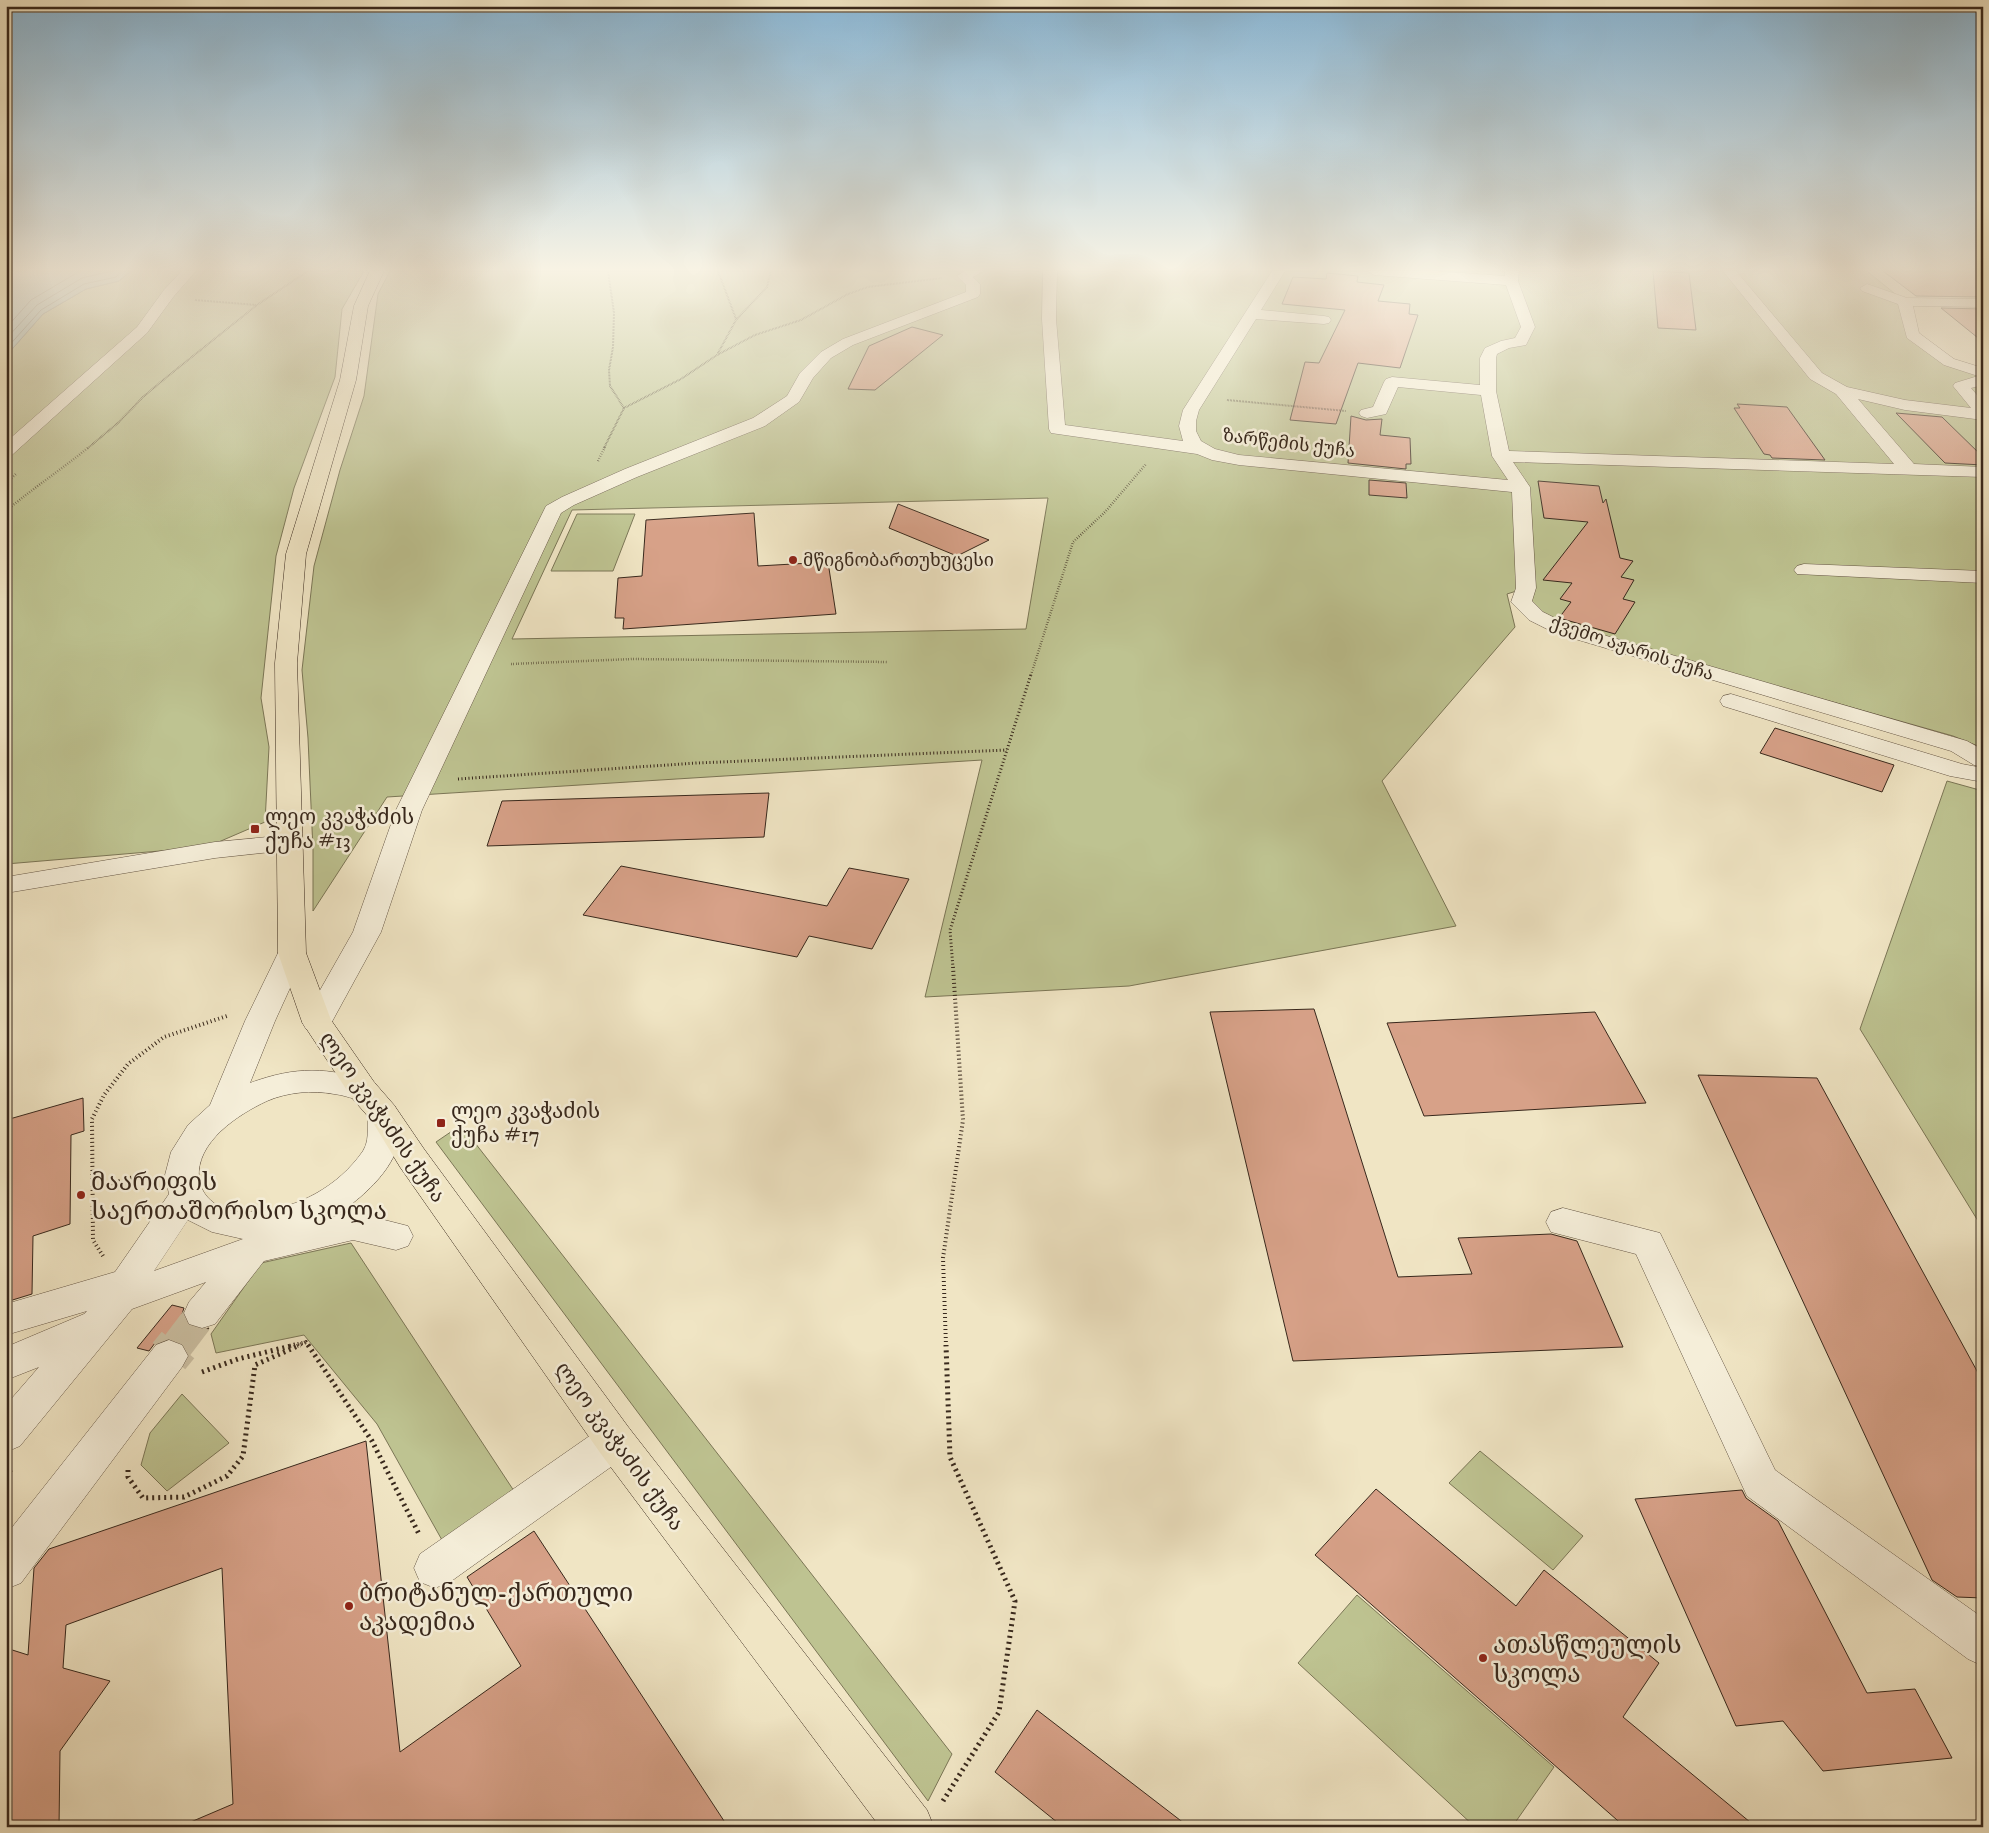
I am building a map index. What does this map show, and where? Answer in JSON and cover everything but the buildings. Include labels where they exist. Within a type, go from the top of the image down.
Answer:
[{"type":"main road","name":"ლეო კვაჭაძის ქუჩა","points":[[352,357],[348,380],[296,554],[286,663],[292,953],[317,1022],[434,1190],[615,1441],[910,1827]]},
{"type":"street","points":[[6,451],[112,357]]},
{"type":"street","points":[[317,1022],[367,932],[409,810],[553,510],[568,500],[759,422],[793,399],[806,376],[825,357]]},
{"type":"street","points":[[1052,357],[1058,429],[1201,449]]},
{"type":"street","name":"ზარწემის ქუჩა","points":[[1225,357],[1199,397],[1186,427],[1189,439],[1201,449],[1226,457],[1287,465],[1522,487]]},
{"type":"street","points":[[1488,357],[1488,391],[1501,456],[1522,487]]},
{"type":"street","points":[[1800,357],[1816,376],[1842,391],[1904,405],[1983,414]]},
{"type":"street","points":[[1941,357],[1949,362],[1983,373]]},
{"type":"street","points":[[1983,380],[1961,386],[1983,414]]},
{"type":"street","points":[[1367,413],[1380,411],[1392,382],[1488,391]]},
{"type":"street","points":[[1842,391],[1909,470]]},
{"type":"street","points":[[1501,456],[1983,472]]},
{"type":"street","name":"ქვემო აჟარის ქუჩა","points":[[1522,487],[1526,588],[1521,602],[1536,616],[1562,629],[1959,746],[1983,760]]},
{"type":"street","points":[[1804,570],[1983,577]]},
{"type":"street","points":[[1731,701],[1959,770],[1983,775]]},
{"type":"street","points":[[6,885],[215,850],[290,843]]},
{"type":"street","points":[[223,1112],[260,1022],[292,953]]},
{"type":"street","points":[[12,1448],[120,1294],[184,1184],[186,1156],[195,1140],[223,1112],[264,1090],[300,1081],[329,1080],[347,1084],[373,1102],[384,1137],[373,1163],[349,1189],[253,1250],[202,1313]]},
{"type":"street","points":[[184,1184],[197,1210],[215,1220],[236,1225],[263,1225],[290,1220],[316,1210]]},
{"type":"street","points":[[1562,1222],[1648,1243],[1760,1483],[1983,1644]]},
{"type":"street","points":[[6,1320],[120,1294],[253,1250],[353,1226],[396,1236]]},
{"type":"street","points":[[6,1364],[120,1294]]},
{"type":"street","points":[[6,1569],[180,1366]]},
{"type":"street","points":[[436,1568],[615,1441]]},
{"type":"path","points":[[6,511],[33,488],[66,466],[119,422],[143,397],[192,357]]},
{"type":"path","points":[[611,357],[609,370],[610,386],[624,408]]},
{"type":"path","points":[[568,500],[592,474],[624,408],[681,379],[715,357]]},
{"type":"path","points":[[1199,397],[1367,413]]},
{"type":"path","points":[[942,1802],[999,1712],[1015,1601],[950,1457],[943,1258],[963,1120],[950,930],[1073,542],[1105,512],[1163,444]]},
{"type":"path","points":[[478,666],[633,660],[887,662]]},
{"type":"path","points":[[422,782],[697,763],[1007,750]]},
{"type":"path","points":[[120,1294],[105,1260],[93,1240],[92,1119],[104,1095],[128,1064],[164,1037],[234,1015]]},
{"type":"path","points":[[92,1189],[162,1168],[184,1184]]},
{"type":"path","points":[[180,1366],[238,1359],[306,1342]]},
{"type":"path","points":[[129,1467],[128,1477],[143,1498],[184,1497],[227,1476],[243,1456],[255,1365],[306,1342]]},
{"type":"path","points":[[306,1342],[372,1441],[436,1568]]},
{"type":"path","points":[[6,1476],[12,1448]]},
{"type":"green space","points":[[6,357],[337,357],[335,377],[294,488],[276,556],[261,698],[269,747],[265,822],[207,847],[6,864]]},
{"type":"green space","points":[[369,357],[1942,357],[1949,361],[1983,373],[1983,748],[1953,736],[1563,626],[1532,605],[1526,588],[1507,594],[1515,627],[1382,781],[1456,926],[1129,986],[925,997],[982,760],[387,797],[313,911],[313,850],[308,738],[302,670],[314,566],[340,470],[364,396]],"holes":[[[1048,498],[1026,629],[512,639],[572,510]]]},
{"type":"green space","points":[[577,514],[635,514],[613,571],[551,571]]},
{"type":"green space","points":[[1947,781],[1983,791],[1983,1229],[1860,1029]]},
{"type":"green space","points":[[461,1125],[952,1754],[928,1801],[436,1142]]},
{"type":"green space","points":[[351,1243],[516,1494],[447,1549],[377,1424],[304,1335],[216,1353],[211,1334],[261,1263]]},
{"type":"green space","points":[[182,1394],[229,1443],[167,1491],[141,1465],[150,1433]]},
{"type":"green space","points":[[1480,1451],[1583,1536],[1553,1570],[1449,1483]]},
{"type":"green space","points":[[1357,1595],[1554,1767],[1512,1827],[1475,1827],[1298,1663]]},
{"type":"tunnel","points":[[177,1346],[202,1313]]},
{"type":"tunnel","points":[[169,1356],[178,1345]]},
{"type":"place","name":"მწიგნობართუხუცესი","points":[[793,560]]},
{"type":"place","name":"ლეო კვაჭაძის ქუჩა #13","points":[[255,829]]},
{"type":"place","name":"ლეო კვაჭაძის ქუჩა #17","points":[[441,1123]]},
{"type":"place","name":"მაარიფის საერთაშორისო სკოლა","points":[[81,1195]]},
{"type":"place","name":"ბრიტანულ-ქართული აკადემია","points":[[349,1606]]},
{"type":"place","name":"ათასწლეულის სკოლა","points":[[1483,1658]]}]
